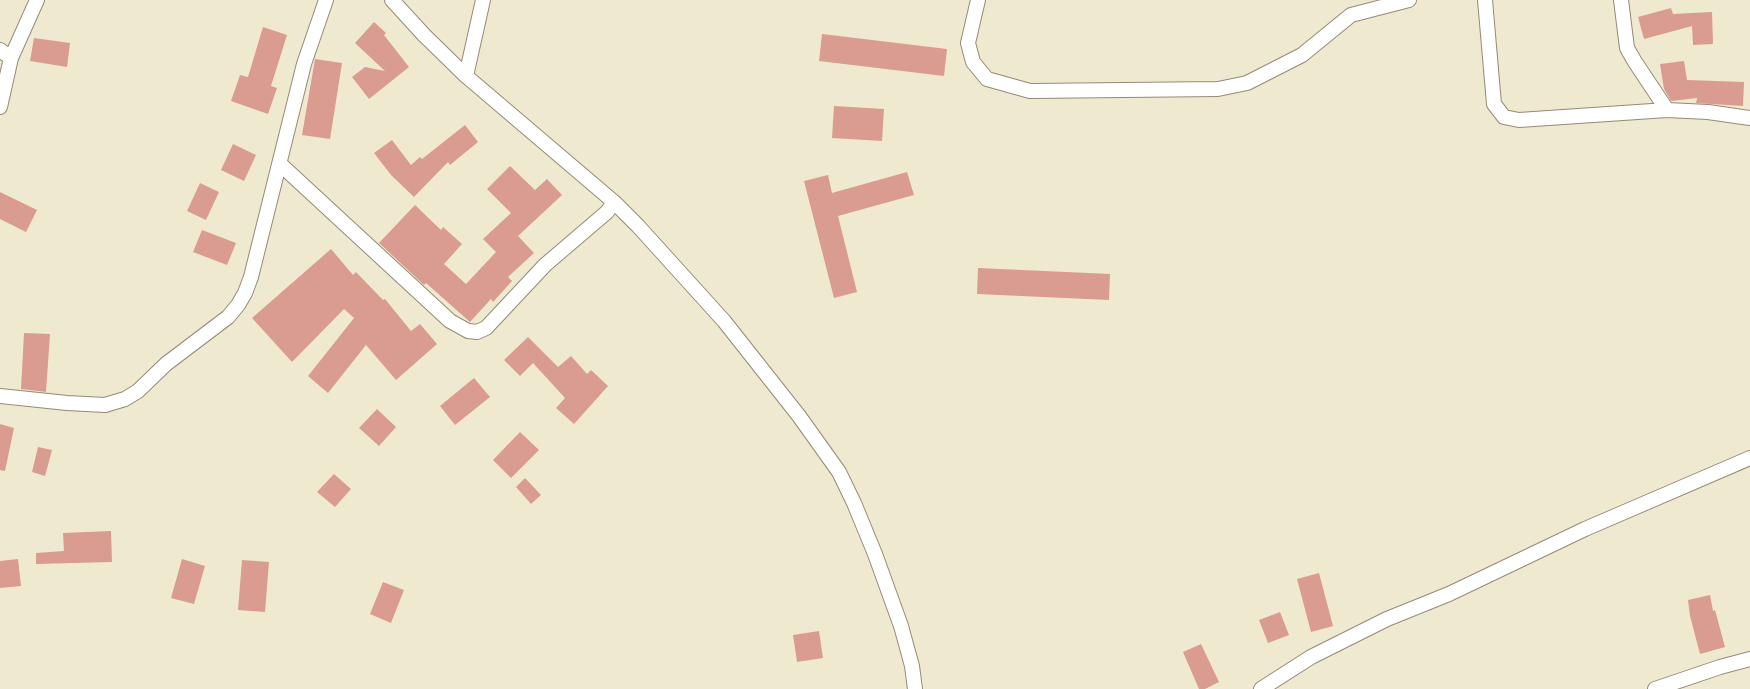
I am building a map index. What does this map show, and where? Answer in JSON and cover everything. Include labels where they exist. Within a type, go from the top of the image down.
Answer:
[{"type":"street","points":[[0,107],[6,54],[37,0]]},
{"type":"street","points":[[0,396],[105,406],[126,400],[166,364],[228,317],[245,293],[251,277],[304,64],[326,0]]},
{"type":"street","points":[[392,0],[466,76],[614,202],[724,321],[809,430],[839,472],[875,554],[901,626],[912,666],[915,689]]},
{"type":"street","points":[[466,76],[483,0]]},
{"type":"street","points":[[978,0],[968,43],[973,62],[987,79],[1030,90],[1040,90],[1218,89],[1247,83],[1302,55],[1351,15],[1409,0]]},
{"type":"street","points":[[1485,0],[1494,104],[1504,117],[1519,120],[1667,110],[1708,112],[1750,118]]},
{"type":"street","points":[[1621,0],[1627,48],[1667,110]]},
{"type":"street","points":[[280,164],[450,321],[468,331],[477,332],[486,328],[545,265],[607,212],[614,202]]},
{"type":"street","points":[[1261,689],[1311,657],[1386,619],[1449,594],[1598,523],[1750,458]]},
{"type":"street","points":[[1656,689],[1720,667],[1750,660]]},
{"type":"building","points":[[1671,8],[1673,14],[1712,12],[1713,44],[1693,45],[1692,26],[1644,39],[1638,17]]},
{"type":"building","points":[[374,22],[386,33],[384,35],[409,67],[369,99],[352,77],[365,67],[385,71],[355,43]]},
{"type":"building","points":[[263,27],[287,35],[271,86],[277,88],[268,114],[231,101],[240,75],[248,77]]},
{"type":"building","points":[[822,34],[947,49],[944,76],[819,61]]},
{"type":"building","points":[[34,38],[70,43],[67,67],[30,61]]},
{"type":"building","points":[[315,59],[342,63],[330,139],[302,135]]},
{"type":"building","points":[[1684,61],[1687,80],[1744,82],[1743,106],[1696,103],[1697,98],[1671,101],[1664,89],[1660,64]]},
{"type":"building","points":[[834,106],[884,109],[882,141],[832,138]]},
{"type":"building","points":[[465,125],[478,142],[450,165],[448,162],[414,197],[391,175],[374,153],[392,140],[411,165],[420,157],[422,159]]},
{"type":"building","points":[[233,144],[256,155],[244,181],[221,170]]},
{"type":"building","points":[[510,166],[535,190],[547,179],[562,195],[518,236],[534,253],[508,277],[512,281],[493,302],[491,299],[470,322],[426,283],[424,285],[379,243],[415,205],[441,230],[443,227],[462,244],[444,264],[466,284],[496,252],[483,239],[511,213],[487,189]]},
{"type":"building","points":[[907,172],[914,195],[838,216],[857,292],[834,298],[804,181],[828,175],[832,193]]},
{"type":"building","points":[[200,183],[219,192],[206,220],[187,211]]},
{"type":"building","points":[[0,192],[37,210],[26,232],[0,219]]},
{"type":"building","points":[[202,230],[236,243],[227,265],[193,252]]},
{"type":"building","points":[[331,249],[353,275],[356,272],[383,300],[385,299],[411,331],[420,324],[437,344],[396,380],[366,345],[328,393],[308,376],[354,318],[344,309],[292,362],[252,318]]},
{"type":"building","points":[[978,268],[1110,274],[1109,300],[977,294]]},
{"type":"building","points":[[24,333],[50,334],[46,392],[21,389]]},
{"type":"building","points":[[528,337],[558,367],[571,356],[587,374],[591,370],[608,386],[574,424],[556,408],[565,398],[533,363],[520,376],[504,360]]},
{"type":"building","points":[[474,378],[490,397],[455,425],[440,406]]},
{"type":"building","points":[[377,409],[396,427],[379,446],[359,428]]},
{"type":"building","points":[[0,424],[14,428],[5,471],[0,470]]},
{"type":"building","points":[[520,432],[539,450],[511,478],[493,460]]},
{"type":"building","points":[[38,447],[52,450],[45,476],[32,472]]},
{"type":"building","points":[[334,474],[351,489],[335,507],[317,492]]},
{"type":"building","points":[[525,478],[541,495],[531,504],[516,487]]},
{"type":"building","points":[[111,531],[112,562],[36,564],[36,553],[64,551],[63,533]]},
{"type":"building","points":[[18,559],[21,586],[0,588],[0,561]]},
{"type":"building","points":[[182,559],[205,566],[194,604],[171,598]]},
{"type":"building","points":[[242,560],[269,562],[265,612],[238,610]]},
{"type":"building","points":[[1319,573],[1333,626],[1311,632],[1297,579]]},
{"type":"building","points":[[383,582],[404,590],[391,623],[370,614]]},
{"type":"building","points":[[1710,595],[1713,611],[1715,610],[1725,647],[1700,654],[1690,616],[1688,600]]},
{"type":"building","points":[[1280,612],[1289,635],[1268,643],[1259,620]]},
{"type":"building","points":[[819,631],[823,658],[797,662],[793,635]]},
{"type":"building","points":[[1201,644],[1219,682],[1205,689],[1199,689],[1183,652]]}]
